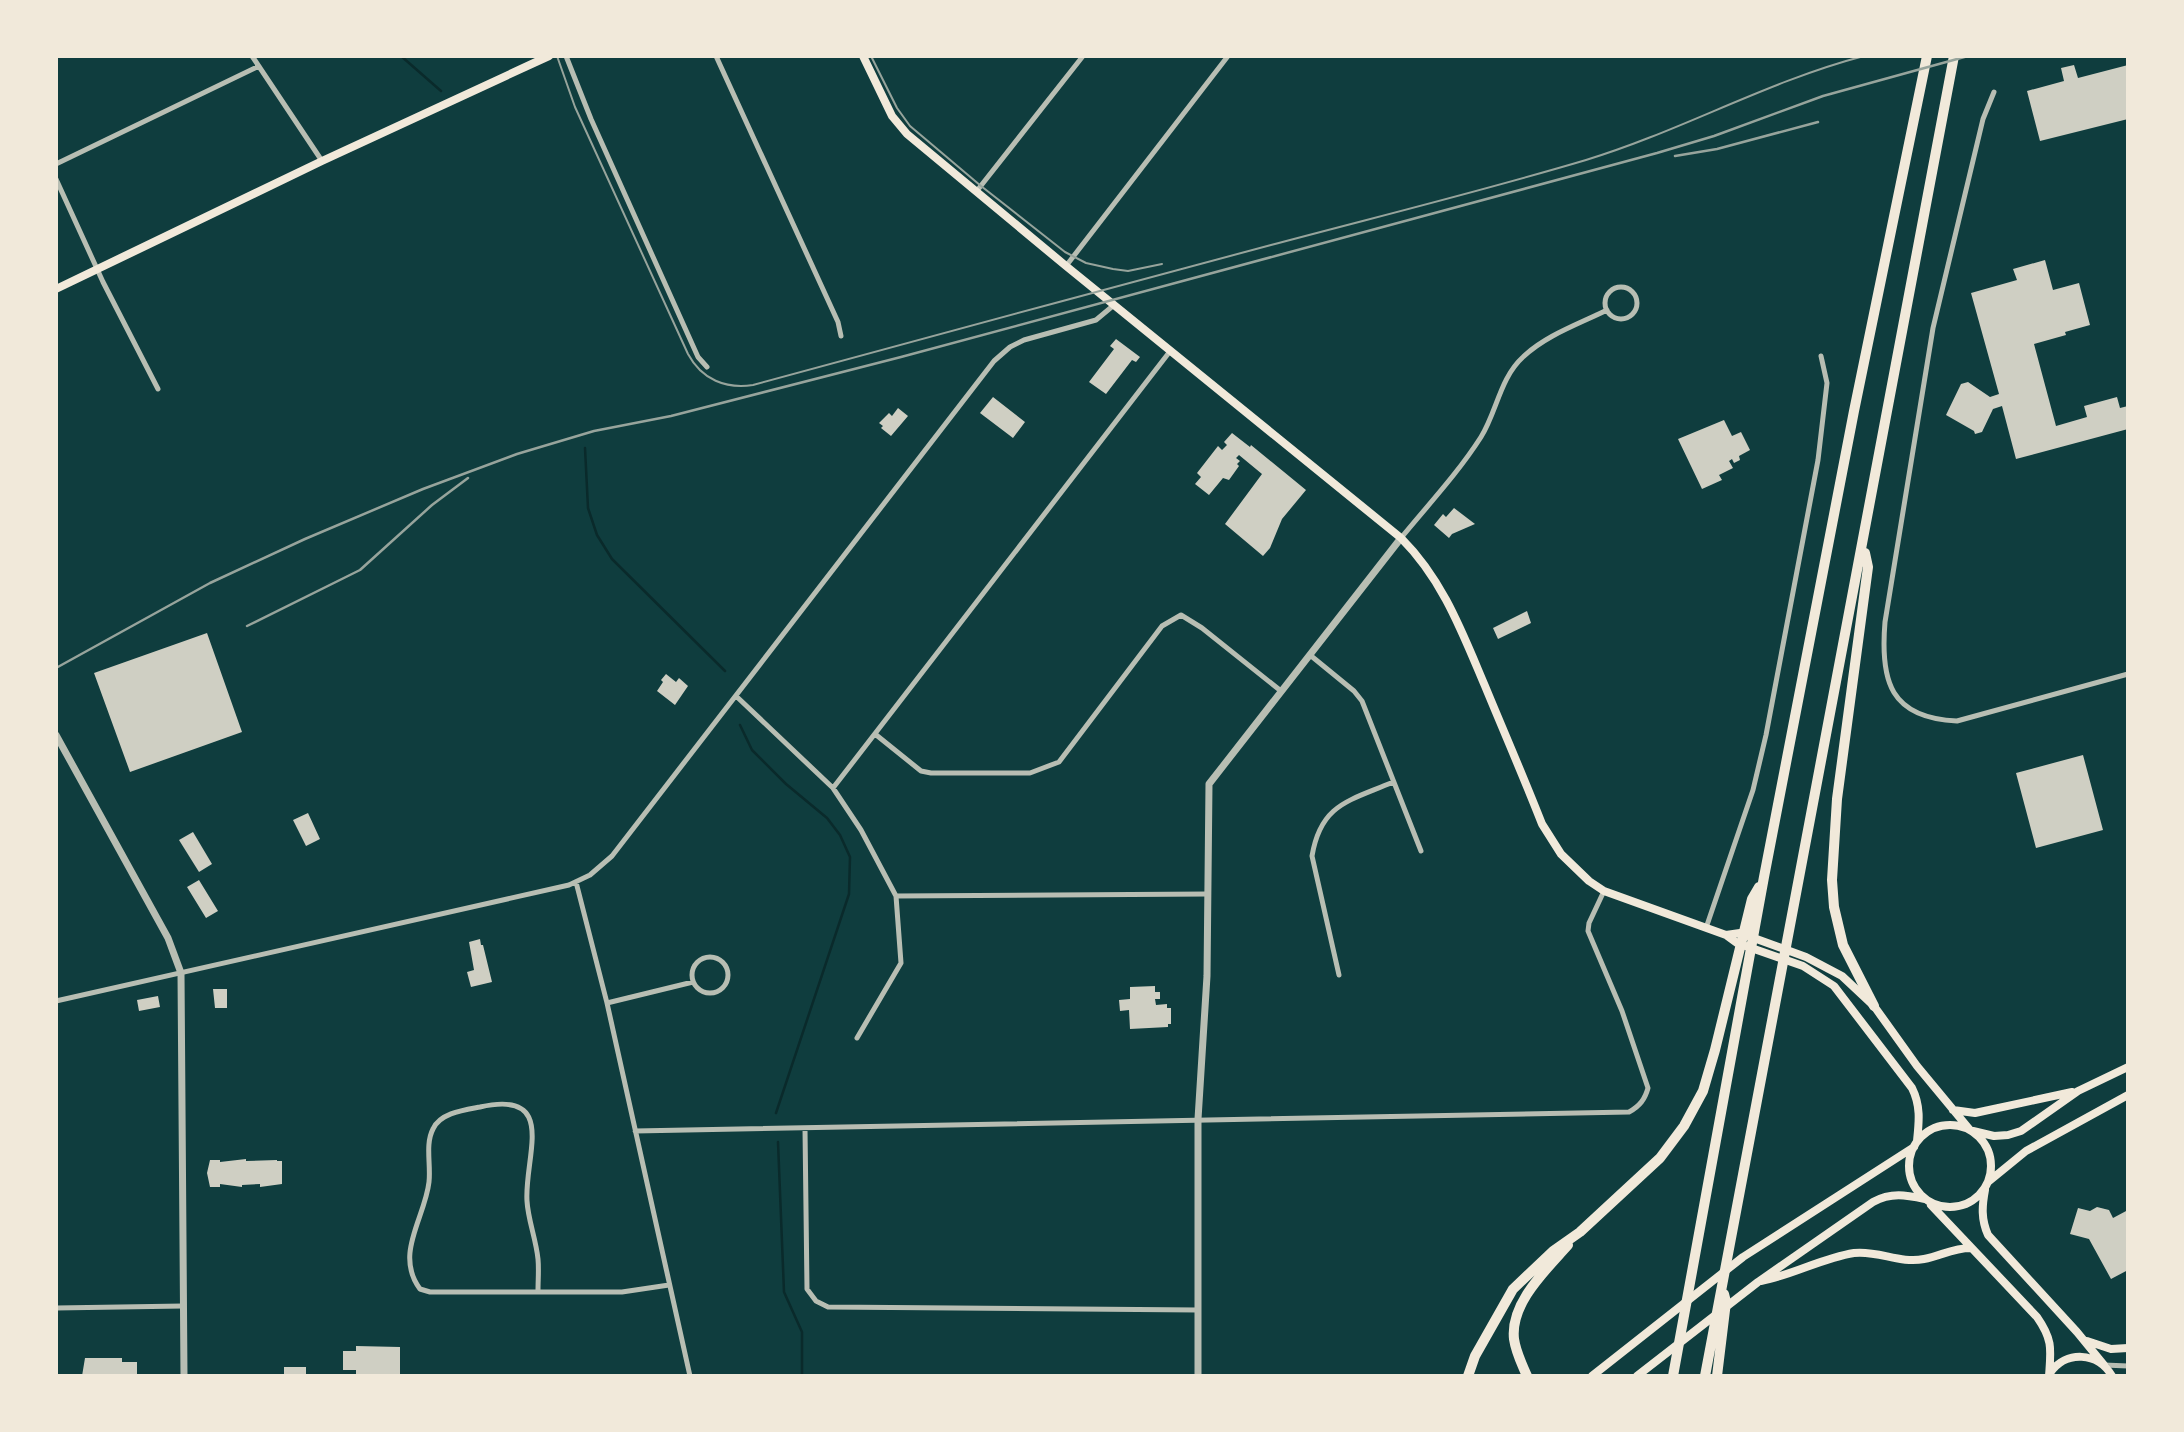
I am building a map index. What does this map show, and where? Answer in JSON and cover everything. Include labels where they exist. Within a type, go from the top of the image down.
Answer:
[{"type":"highway","points":[[1673,1376],[1695,1262],[1738,987],[1756,898],[1764,877],[1854,411],[1927,56]]},
{"type":"highway","points":[[1705,1376],[1864,545],[1891,384],[1954,56]]},
{"type":"highway","points":[[1864,545],[1868,567],[1837,799],[1832,880],[1834,907],[1843,944],[1874,1006]]},
{"type":"highway","points":[[1468,1376],[1480,1347],[1513,1289],[1660,1158],[1684,1126],[1703,1091],[1738,987]]},
{"type":"highway","points":[[1527,1376],[1514,1337],[1516,1321],[1524,1300],[1580,1232]]},
{"type":"highway","points":[[1717,1376],[1726,1302],[1723,1283]]},
{"type":"main road","points":[[56,289],[549,56]]},
{"type":"main road","points":[[863,56],[898,125],[1420,556],[1454,613],[1542,824],[1561,854],[1581,874],[1604,891],[1726,935],[1737,943],[1803,967],[1834,986],[1919,1101],[1916,1144],[1910,1158],[1909,1170],[1917,1191],[2037,1317],[2048,1333],[2051,1344],[2049,1376]]},
{"type":"main road","points":[[1726,935],[1740,933],[1826,966],[1842,976],[1874,1006],[1953,1110],[1984,1143],[1990,1156],[1991,1170],[1982,1208],[1983,1224],[1988,1235],[2084,1339],[2112,1376]]},
{"type":"main road","points":[[1592,1376],[1743,1257],[1916,1144],[1926,1133],[1948,1125],[1994,1136],[2008,1135],[2021,1130],[2078,1091],[2128,1067]]},
{"type":"main road","points":[[1953,1110],[1975,1113],[2078,1091]]},
{"type":"main road","points":[[1637,1376],[1758,1282],[1880,1198],[1906,1195],[1942,1206],[1959,1206],[1975,1199],[1987,1184],[2026,1152],[2128,1095]]},
{"type":"main road","points":[[1758,1282],[1779,1278],[1814,1263],[1856,1253],[1912,1260],[1926,1259],[1956,1248],[1971,1248]]},
{"type":"main road","points":[[2084,1339],[2099,1347],[2128,1348]]},
{"type":"main road","points":[[2049,1376],[2059,1364],[2073,1357],[2088,1357],[2104,1365]]},
{"type":"street","points":[[252,56],[322,161]]},
{"type":"street","points":[[566,56],[698,357],[707,367]]},
{"type":"street","points":[[716,56],[838,322],[841,336]]},
{"type":"street","points":[[976,192],[1083,56]]},
{"type":"street","points":[[1066,266],[1228,56]]},
{"type":"street","points":[[56,164],[259,66]]},
{"type":"street","points":[[1994,92],[1983,119],[1933,328],[1885,622],[1883,649],[1888,679],[1898,698],[1907,707],[1933,719],[1957,720],[2128,674]]},
{"type":"street","points":[[56,179],[158,389]]},
{"type":"street","points":[[1625,288],[1636,298],[1636,309],[1630,317],[1614,318],[1607,310],[1606,300],[1614,290],[1625,288]]},
{"type":"street","points":[[56,1001],[488,905],[576,882],[590,875],[612,856],[994,361],[1010,347],[1024,340],[1096,320],[1114,305]]},
{"type":"street","points":[[1198,1376],[1198,1119],[1207,976],[1209,784],[1477,443],[1492,416],[1508,375],[1518,362],[1544,341],[1607,310]]},
{"type":"street","points":[[833,788],[1171,350]]},
{"type":"street","points":[[1706,928],[1753,790],[1766,735],[1818,460],[1827,383],[1821,356]]},
{"type":"street","points":[[875,734],[921,771],[931,773],[1030,773],[1059,762],[1163,626],[1181,615],[1202,628],[1281,691]]},
{"type":"street","points":[[1310,655],[1354,691],[1362,701],[1421,851]]},
{"type":"street","points":[[736,696],[833,788],[861,830],[896,896],[901,963],[858,1038]]},
{"type":"street","points":[[56,735],[168,939],[181,973],[184,1376]]},
{"type":"street","points":[[1339,975],[1312,856],[1315,839],[1321,824],[1331,811],[1394,782]]},
{"type":"street","points":[[576,882],[607,1003],[690,1376]]},
{"type":"street","points":[[635,1131],[1629,1112],[1645,1097],[1648,1088],[1622,1011],[1588,931],[1591,916],[1604,891]]},
{"type":"street","points":[[896,896],[1208,894]]},
{"type":"street","points":[[714,958],[724,964],[727,970],[725,984],[718,991],[701,991],[693,982],[693,968],[702,959],[714,958]]},
{"type":"street","points":[[607,1003],[693,982]]},
{"type":"street","points":[[538,1291],[538,1259],[527,1200],[533,1128],[525,1112],[510,1103],[500,1102],[441,1119],[433,1127],[430,1138],[429,1181],[409,1251],[409,1268],[420,1289],[430,1292],[622,1292],[669,1285]]},
{"type":"street","points":[[805,1129],[807,1289],[816,1301],[828,1307],[1198,1310]]},
{"type":"street","points":[[56,1308],[183,1306]]},
{"type":"street","points":[[2104,1365],[2128,1366]]},
{"type":"building","points":[[2074,65],[2078,78],[2128,65],[2128,119],[2040,141],[2027,91],[2064,81],[2061,68]]},
{"type":"building","points":[[2045,260],[2053,290],[2079,283],[2090,325],[2034,344],[2056,426],[2087,417],[2084,406],[2117,397],[2120,408],[2128,406],[2128,429],[2016,459],[2002,406],[1993,409],[1982,432],[1975,434],[1946,415],[1961,384],[1968,382],[1990,397],[1999,394],[1971,293],[2017,280],[2013,269]]},
{"type":"building","points":[[1116,339],[1140,357],[1136,362],[1132,360],[1106,394],[1089,382],[1114,349],[1110,346]]},
{"type":"building","points":[[993,397],[1025,422],[1013,438],[980,413]]},
{"type":"building","points":[[898,408],[908,416],[891,436],[879,423],[889,413],[892,416]]},
{"type":"building","points":[[1724,420],[1732,436],[1741,432],[1750,450],[1739,456],[1740,460],[1734,463],[1732,459],[1729,461],[1733,468],[1719,475],[1722,480],[1702,489],[1678,439]]},
{"type":"building","points":[[1232,433],[1306,490],[1282,519],[1270,548],[1263,556],[1225,524],[1262,474],[1239,455],[1236,458],[1240,461],[1237,464],[1239,466],[1229,480],[1223,478],[1209,495],[1195,484],[1201,477],[1197,473],[1218,446],[1222,450],[1227,445],[1224,442]]},
{"type":"building","points":[[1454,508],[1475,524],[1449,538],[1434,525],[1443,514],[1446,517]]},
{"type":"building","points":[[1527,611],[1531,623],[1498,639],[1493,628]]},
{"type":"building","points":[[207,633],[242,732],[130,772],[94,673]]},
{"type":"building","points":[[666,674],[676,682],[679,678],[688,686],[675,705],[657,691]]},
{"type":"building","points":[[2083,755],[2103,830],[2036,848],[2016,773]]},
{"type":"building","points":[[308,813],[320,839],[306,846],[293,820]]},
{"type":"building","points":[[193,832],[212,864],[199,872],[179,840]]},
{"type":"building","points":[[199,880],[218,911],[206,918],[187,887]]},
{"type":"building","points":[[480,939],[492,982],[471,987],[467,972],[474,970],[469,942]]},
{"type":"building","points":[[1155,986],[1155,992],[1160,992],[1160,999],[1155,999],[1156,1005],[1167,1004],[1167,1008],[1171,1008],[1171,1024],[1168,1024],[1168,1027],[1130,1029],[1129,1010],[1120,1011],[1119,1000],[1130,999],[1130,987]]},
{"type":"building","points":[[213,989],[227,989],[227,1008],[215,1008]]},
{"type":"building","points":[[158,996],[160,1007],[139,1011],[137,1000]]},
{"type":"building","points":[[246,1159],[282,1161],[282,1184],[242,1187],[220,1184],[220,1187],[210,1187],[207,1173],[210,1160],[220,1162]]},
{"type":"building","points":[[2097,1207],[2109,1210],[2113,1218],[2128,1210],[2128,1270],[2111,1279],[2089,1239],[2070,1234],[2078,1208],[2090,1211]]},
{"type":"building","points":[[356,1346],[400,1347],[400,1376],[356,1376],[356,1370],[343,1370],[343,1351],[356,1351]]},
{"type":"building","points":[[85,1358],[122,1358],[122,1362],[137,1362],[137,1376],[82,1376]]},
{"type":"building","points":[[284,1367],[306,1367],[306,1376],[284,1376]]},
{"type":"waterway","points":[[401,56],[441,91]]},
{"type":"waterway","points":[[585,448],[588,508],[597,535],[612,559],[725,671]]},
{"type":"waterway","points":[[740,725],[752,750],[786,784],[827,818],[840,835],[850,857],[849,894],[776,1113]]},
{"type":"waterway","points":[[778,1142],[784,1292],[802,1332],[802,1376]]},
{"type":"tram line","points":[[557,56],[575,107],[688,354],[708,376],[733,386],[753,385],[1586,160],[1656,135],[1793,79],[1864,56]]},
{"type":"tram line","points":[[871,56],[897,108],[910,126],[1065,252],[1086,263],[1128,271],[1162,264]]},
{"type":"railway","points":[[56,668],[210,583],[423,489],[517,454],[594,431],[671,416],[901,357],[1657,153],[1714,136],[1823,96],[1968,56]]},
{"type":"railway","points":[[1675,156],[1717,149],[1818,122]]},
{"type":"railway","points":[[247,626],[360,570],[432,505],[468,478]]}]
